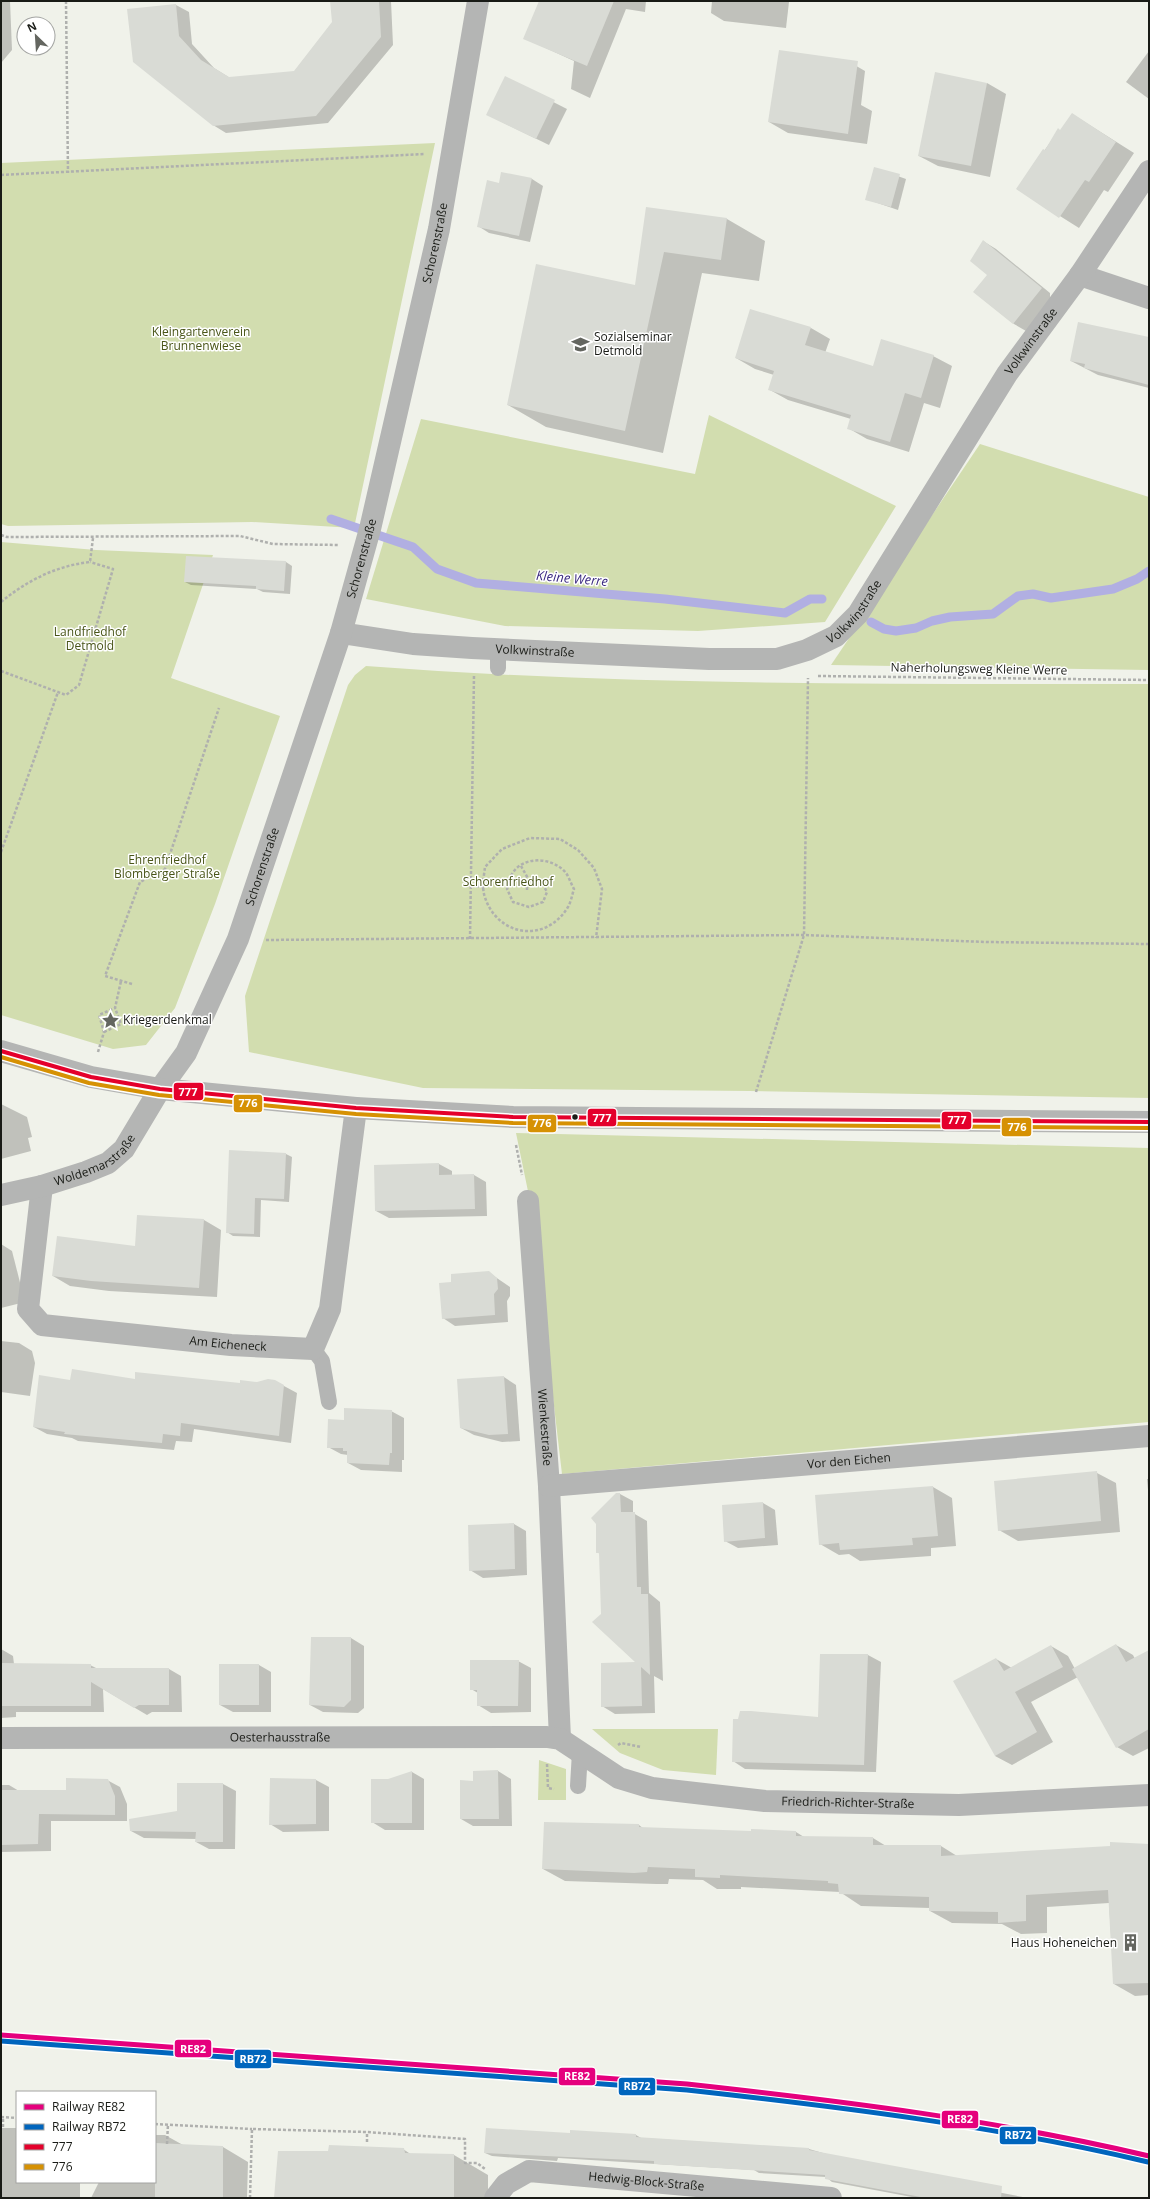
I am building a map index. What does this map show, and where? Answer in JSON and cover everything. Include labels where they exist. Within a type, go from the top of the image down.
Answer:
[{"type":"street","name":"Schorenstraße","points":[[160,1089],[186,1053],[238,939],[341,633],[367,537],[439,229],[453,155],[478,1]]},
{"type":"street","name":"Volkwinstraße","points":[[341,633],[413,644],[472,648],[498,659],[777,659],[807,650],[836,636],[858,614],[1007,374],[1080,275],[1149,171]]},
{"type":"street","points":[[1080,275],[1149,298]]},
{"type":"street","points":[[1,1051],[91,1077],[160,1089],[356,1108],[513,1117],[1149,1122]]},
{"type":"street","name":"Woldemarstraße","points":[[1,1195],[42,1186],[86,1172],[108,1163],[124,1149],[160,1089]]},
{"type":"street","points":[[314,1349],[330,1309],[356,1108]]},
{"type":"street","name":"Am Eicheneck","points":[[42,1186],[28,1309],[42,1325],[231,1344],[314,1349]]},
{"type":"street","name":"Wienkestraße","points":[[528,1201],[549,1486],[560,1739]]},
{"type":"street","name":"Vor den Eichen","points":[[549,1486],[1149,1436]]},
{"type":"street","name":"Oesterhausstraße","points":[[1,1738],[560,1739]]},
{"type":"street","name":"Friedrich-Richter-Straße","points":[[560,1739],[619,1778],[652,1788],[765,1801],[959,1805],[1149,1795]]},
{"type":"street","name":"Hedwig-Block-Straße","points":[[501,2191],[529,2171],[831,2198]]},
{"type":"lane","points":[[314,1349],[322,1361],[329,1402]]},
{"type":"lane","points":[[578,1786],[580,1752]]},
{"type":"path","points":[[66,1],[68,173]]},
{"type":"path","points":[[1,175],[68,173],[426,154],[453,155]]},
{"type":"path","points":[[1,535],[7,537],[93,538],[240,536],[273,544],[367,537]]},
{"type":"path","points":[[90,562],[93,538]]},
{"type":"path","points":[[1,602],[21,586],[68,564],[90,562],[113,569],[79,685],[66,695],[1,671]]},
{"type":"path","points":[[470,939],[474,663],[472,648]]},
{"type":"path","name":"Naherholungsweg Kleine Werre","points":[[804,935],[808,676],[1149,680]]},
{"type":"path","points":[[1,852],[58,692]]},
{"type":"path","points":[[132,984],[105,976],[140,882],[165,870],[219,708]]},
{"type":"path","points":[[527,890],[527,884],[534,879],[541,881],[547,892],[543,902],[529,907],[513,902],[507,889],[512,873],[521,866],[537,860],[551,861],[566,872],[574,889],[568,907],[552,924],[536,932],[520,931],[503,923],[490,910],[483,893],[485,867],[502,849],[530,838],[560,839],[578,850],[594,868],[602,889],[596,938]]},
{"type":"path","points":[[521,866],[530,882]]},
{"type":"path","points":[[471,886],[484,887]]},
{"type":"path","points":[[527,938],[528,931]]},
{"type":"path","points":[[238,939],[470,939],[804,935],[986,942],[1149,944]]},
{"type":"path","points":[[752,1120],[757,1090],[804,935]]},
{"type":"path","points":[[104,1032],[121,1024],[115,1008],[121,981]]},
{"type":"path","points":[[91,1077],[104,1032],[99,1015],[115,1008]]},
{"type":"path","points":[[513,1117],[517,1155],[528,1201]]},
{"type":"path","points":[[3,2127],[2,2117],[16,2118]]},
{"type":"path","points":[[156,2124],[252,2129],[367,2132],[465,2139],[465,2163],[476,2163],[501,2191]]},
{"type":"path","points":[[167,2144],[168,2124]]},
{"type":"path","points":[[250,2198],[252,2129]]},
{"type":"path","points":[[367,2132],[367,2142]]},
{"type":"green space","name":"Kleingartenverein Brunnenwiese","points":[[435,143],[354,528],[252,522],[8,526],[1,524],[1,163]]},
{"type":"green space","points":[[709,415],[896,506],[825,622],[698,631],[505,626],[366,599],[421,419],[695,474]]},
{"type":"green space","points":[[980,444],[1149,497],[1149,670],[831,665]]},
{"type":"green space","name":"Landfriedhof Detmold","points":[[1,542],[96,550],[213,555],[171,678],[280,716],[215,904],[175,1008],[146,1045],[113,1049],[1,1015]]},
{"type":"green space","name":"Schorenfriedhof","points":[[366,666],[464,673],[660,680],[855,684],[1149,684],[1149,1098],[749,1091],[423,1088],[249,1052],[245,996],[348,685],[355,675]]},
{"type":"green space","points":[[516,1133],[1149,1148],[1149,1422],[562,1474],[530,1201]]},
{"type":"green space","points":[[592,1729],[718,1729],[716,1775],[663,1770],[620,1753]]},
{"type":"green space","points":[[539,1760],[566,1769],[566,1800],[538,1800]]},
{"type":"building","points":[[330,1],[379,1],[381,37],[316,116],[213,126],[133,62],[127,9],[176,4],[179,36],[201,60],[229,77],[294,71],[332,22]]},
{"type":"building","points":[[539,1],[614,1],[587,66],[523,39]]},
{"type":"building","points":[[779,50],[858,61],[848,134],[768,122]]},
{"type":"building","points":[[935,72],[987,83],[971,166],[918,156]]},
{"type":"building","points":[[505,76],[555,100],[536,139],[486,115]]},
{"type":"building","points":[[1072,113],[1116,142],[1089,182],[1085,180],[1059,218],[1016,189],[1043,149],[1045,150],[1058,128],[1060,130]]},
{"type":"building","points":[[874,167],[900,174],[891,207],[865,200]]},
{"type":"building","points":[[501,172],[532,178],[519,236],[477,227],[487,180],[499,183]]},
{"type":"building","points":[[646,207],[727,218],[721,260],[664,252],[625,431],[507,405],[536,264],[635,285]]},
{"type":"building","points":[[983,240],[1042,288],[1013,324],[973,292],[987,275],[970,261]]},
{"type":"building","points":[[750,309],[811,327],[805,345],[873,366],[881,339],[934,355],[921,398],[905,393],[890,442],[847,429],[851,415],[768,390],[774,371],[735,358]]},
{"type":"building","points":[[1078,322],[1149,337],[1149,385],[1084,368],[1085,364],[1070,361]]},
{"type":"building","points":[[186,556],[286,561],[284,591],[256,589],[256,586],[184,582]]},
{"type":"building","points":[[229,1150],[286,1153],[284,1199],[255,1198],[254,1234],[226,1233]]},
{"type":"building","points":[[439,1163],[439,1175],[474,1174],[475,1209],[375,1211],[374,1165]]},
{"type":"building","points":[[137,1215],[204,1219],[199,1288],[91,1281],[52,1276],[57,1236],[135,1246]]},
{"type":"building","points":[[489,1271],[497,1278],[498,1289],[494,1294],[495,1315],[442,1319],[439,1283],[451,1282],[451,1274]]},
{"type":"building","points":[[72,1369],[135,1379],[135,1372],[240,1383],[240,1380],[257,1382],[268,1379],[275,1380],[284,1385],[279,1436],[181,1423],[180,1436],[163,1434],[162,1443],[64,1434],[65,1432],[33,1427],[39,1375],[70,1380]]},
{"type":"building","points":[[504,1376],[508,1434],[489,1435],[460,1428],[457,1379]]},
{"type":"building","points":[[344,1408],[392,1410],[392,1453],[390,1453],[389,1465],[347,1463],[347,1451],[343,1451],[343,1448],[327,1448],[328,1419],[344,1420]]},
{"type":"building","points":[[1097,1471],[1101,1521],[998,1531],[994,1481]]},
{"type":"building","points":[[933,1486],[938,1536],[912,1538],[913,1545],[840,1550],[839,1543],[819,1545],[815,1495]]},
{"type":"building","points":[[616,1493],[620,1493],[621,1512],[635,1512],[637,1587],[641,1587],[641,1594],[648,1594],[650,1675],[641,1667],[642,1706],[601,1707],[601,1663],[635,1662],[592,1622],[601,1614],[599,1553],[596,1553],[596,1524],[591,1518]]},
{"type":"building","points":[[763,1502],[765,1538],[724,1542],[722,1505]]},
{"type":"building","points":[[514,1523],[515,1569],[469,1571],[468,1525]]},
{"type":"building","points":[[311,1637],[351,1637],[351,1700],[344,1707],[309,1705]]},
{"type":"building","points":[[1116,1644],[1126,1662],[1149,1650],[1149,1729],[1116,1748],[1072,1669]]},
{"type":"building","points":[[1051,1645],[1063,1667],[1015,1692],[1037,1732],[995,1756],[953,1681],[996,1658],[1004,1671]]},
{"type":"building","points":[[820,1654],[868,1654],[864,1765],[732,1762],[733,1719],[738,1719],[740,1711],[818,1717]]},
{"type":"building","points":[[470,1660],[519,1660],[518,1706],[477,1706],[477,1690],[470,1690]]},
{"type":"building","points":[[1,1663],[91,1664],[91,1668],[169,1668],[169,1705],[139,1705],[134,1708],[91,1682],[91,1706],[1,1706]]},
{"type":"building","points":[[219,1664],[259,1664],[259,1705],[219,1705]]},
{"type":"building","points":[[498,1770],[499,1819],[460,1819],[460,1780],[473,1781],[473,1771]]},
{"type":"building","points":[[412,1771],[412,1823],[371,1823],[371,1779],[388,1779]]},
{"type":"building","points":[[66,1778],[108,1779],[115,1796],[115,1815],[39,1814],[38,1844],[1,1845],[1,1790],[66,1790]]},
{"type":"building","points":[[270,1778],[316,1779],[316,1824],[269,1825]]},
{"type":"building","points":[[177,1783],[223,1783],[223,1842],[195,1842],[196,1832],[130,1831],[129,1819],[177,1811]]},
{"type":"building","points":[[544,1822],[639,1824],[639,1827],[751,1831],[751,1829],[796,1831],[796,1836],[873,1837],[873,1845],[941,1845],[941,1856],[1110,1846],[1110,1842],[1149,1844],[1149,1983],[1113,1984],[1108,1890],[1026,1895],[1026,1921],[998,1923],[998,1912],[929,1911],[929,1897],[839,1894],[838,1884],[828,1883],[828,1881],[720,1875],[720,1878],[695,1877],[695,1869],[648,1867],[647,1872],[634,1873],[542,1869]]},
{"type":"building","points":[[486,2128],[570,2133],[570,2130],[636,2134],[636,2137],[809,2148],[809,2150],[1002,2186],[1001,2198],[926,2198],[825,2179],[825,2175],[654,2164],[654,2161],[484,2153]]},
{"type":"building","points":[[156,2143],[223,2146],[223,2198],[155,2198]]},
{"type":"building","points":[[329,2145],[404,2148],[405,2153],[454,2154],[454,2198],[274,2198],[278,2151],[328,2151]]},
{"type":"waterway","name":"Kleine Werre","points":[[331,519],[413,547],[437,569],[476,583],[665,599],[785,613],[810,599],[822,599]]},
{"type":"waterway","name":"Kleine Werre","points":[[871,622],[884,629],[896,631],[916,628],[932,621],[950,617],[993,614],[1018,596],[1033,594],[1051,598],[1113,589],[1137,579],[1149,571]]},
{"type":"rail line","name":"RE82","points":[[1,2035],[687,2084],[803,2097],[977,2122],[1092,2143],[1149,2156]]},
{"type":"rail line","name":"RB72","points":[[1,2041],[687,2090],[803,2103],[976,2128],[1091,2149],[1148,2162]]},
{"type":"transit line","name":"777","points":[[1,1051],[91,1077],[160,1089],[356,1108],[513,1117],[1149,1122]]},
{"type":"transit line","name":"776","points":[[1,1057],[89,1083],[159,1095],[356,1114],[513,1123],[1149,1128]]},
{"type":"place","name":"Sozialseminar Detmold","points":[[581,344]]},
{"type":"place","name":"Kriegerdenkmal","points":[[110,1020]]},
{"type":"place","name":"Haus Hoheneichen","points":[[1130,1943]]},
{"type":"park label","name":"Ehrenfriedhof Blomberger Straße","points":[[167,867]]}]
